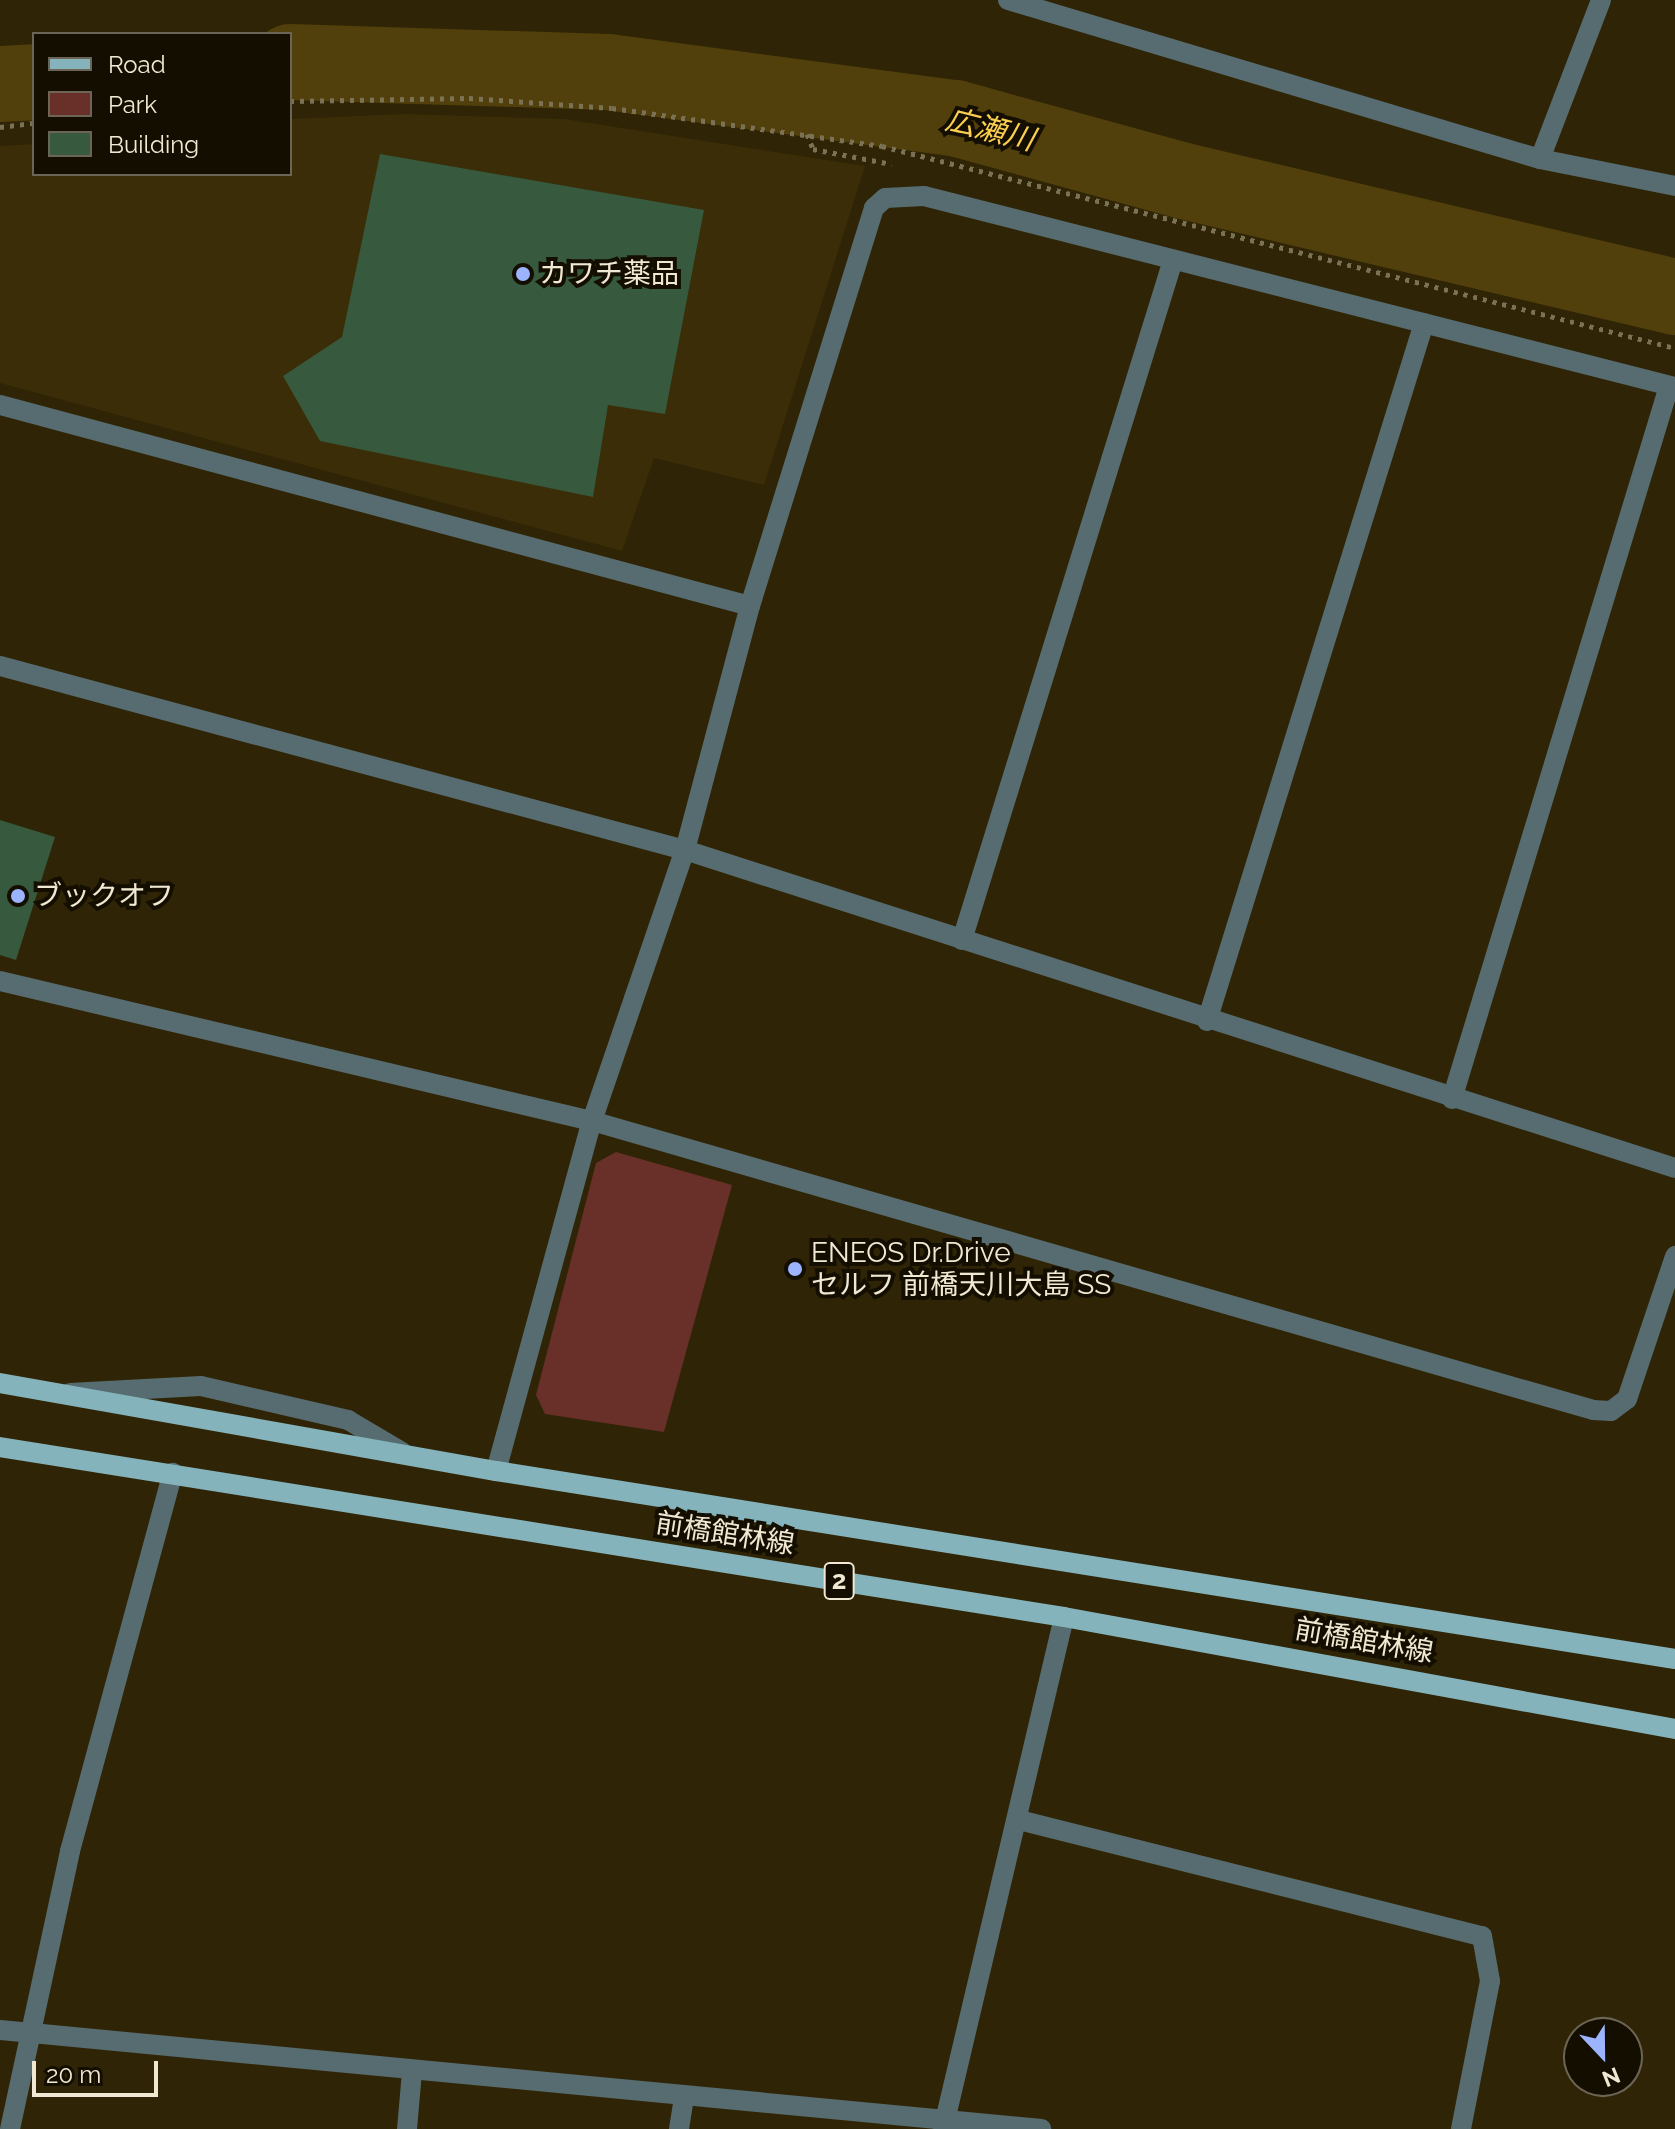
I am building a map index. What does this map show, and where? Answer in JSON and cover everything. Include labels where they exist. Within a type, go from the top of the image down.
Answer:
[{"type":"main road","name":"前橋館林線","points":[[0,1383],[496,1471],[1675,1659]]},
{"type":"main road","name":"前橋館林線","points":[[0,1447],[1064,1617],[1675,1729]]},
{"type":"street","points":[[1008,0],[1540,159],[1675,186]]},
{"type":"street","points":[[1540,159],[1601,0]]},
{"type":"street","points":[[496,1471],[592,1121],[685,850],[750,606],[865,232],[885,198],[924,196],[1672,387],[1452,1099]]},
{"type":"street","points":[[962,940],[1173,260]]},
{"type":"street","points":[[1207,1021],[1424,323]]},
{"type":"street","points":[[0,405],[750,606]]},
{"type":"street","points":[[0,666],[685,850],[1207,1021],[1675,1168]]},
{"type":"street","points":[[0,981],[592,1121],[1604,1412],[1621,1406],[1631,1391],[1675,1256]]},
{"type":"street","points":[[66,1393],[201,1386],[348,1420],[402,1452]]},
{"type":"street","points":[[10,2129],[36,2033],[70,1851],[173,1473]]},
{"type":"street","points":[[944,2124],[1019,1820],[1064,1617]]},
{"type":"street","points":[[1019,1820],[1482,1936],[1490,1981],[1461,2129]]},
{"type":"street","points":[[0,2030],[944,2124],[1041,2129]]},
{"type":"street","points":[[407,2129],[412,2072]]},
{"type":"street","points":[[679,2129],[684,2097]]},
{"type":"path","points":[[0,127],[32,123]]},
{"type":"path","points":[[807,134],[813,149],[896,165]]},
{"type":"path","points":[[956,179],[963,165]]},
{"type":"shaded area","points":[[404,114],[564,119],[865,166],[764,485],[654,458],[622,551],[0,383],[0,146],[32,144],[32,176],[292,176],[292,119]]},
{"type":"green space","points":[[616,1152],[732,1185],[664,1432],[545,1414],[536,1395],[596,1163]]},
{"type":"building","name":"カワチ薬品","points":[[380,154],[704,210],[665,414],[608,405],[593,497],[320,441],[283,376],[342,337]]},
{"type":"building","name":"ブックオフ","points":[[0,820],[55,837],[16,960],[0,955]]},
{"type":"waterway","name":"広瀬川","points":[[292,62],[608,72],[955,118],[1184,181],[1675,297]]},
{"type":"waterway","name":"広瀬川","points":[[0,84],[32,82]]},
{"type":"place","name":"カワチ薬品","points":[[523,274]]},
{"type":"place","name":"ブックオフ","points":[[18,896]]},
{"type":"place","name":"ENEOS Dr.Drive セルフ 前橋天川大島 SS","points":[[795,1269]]}]
